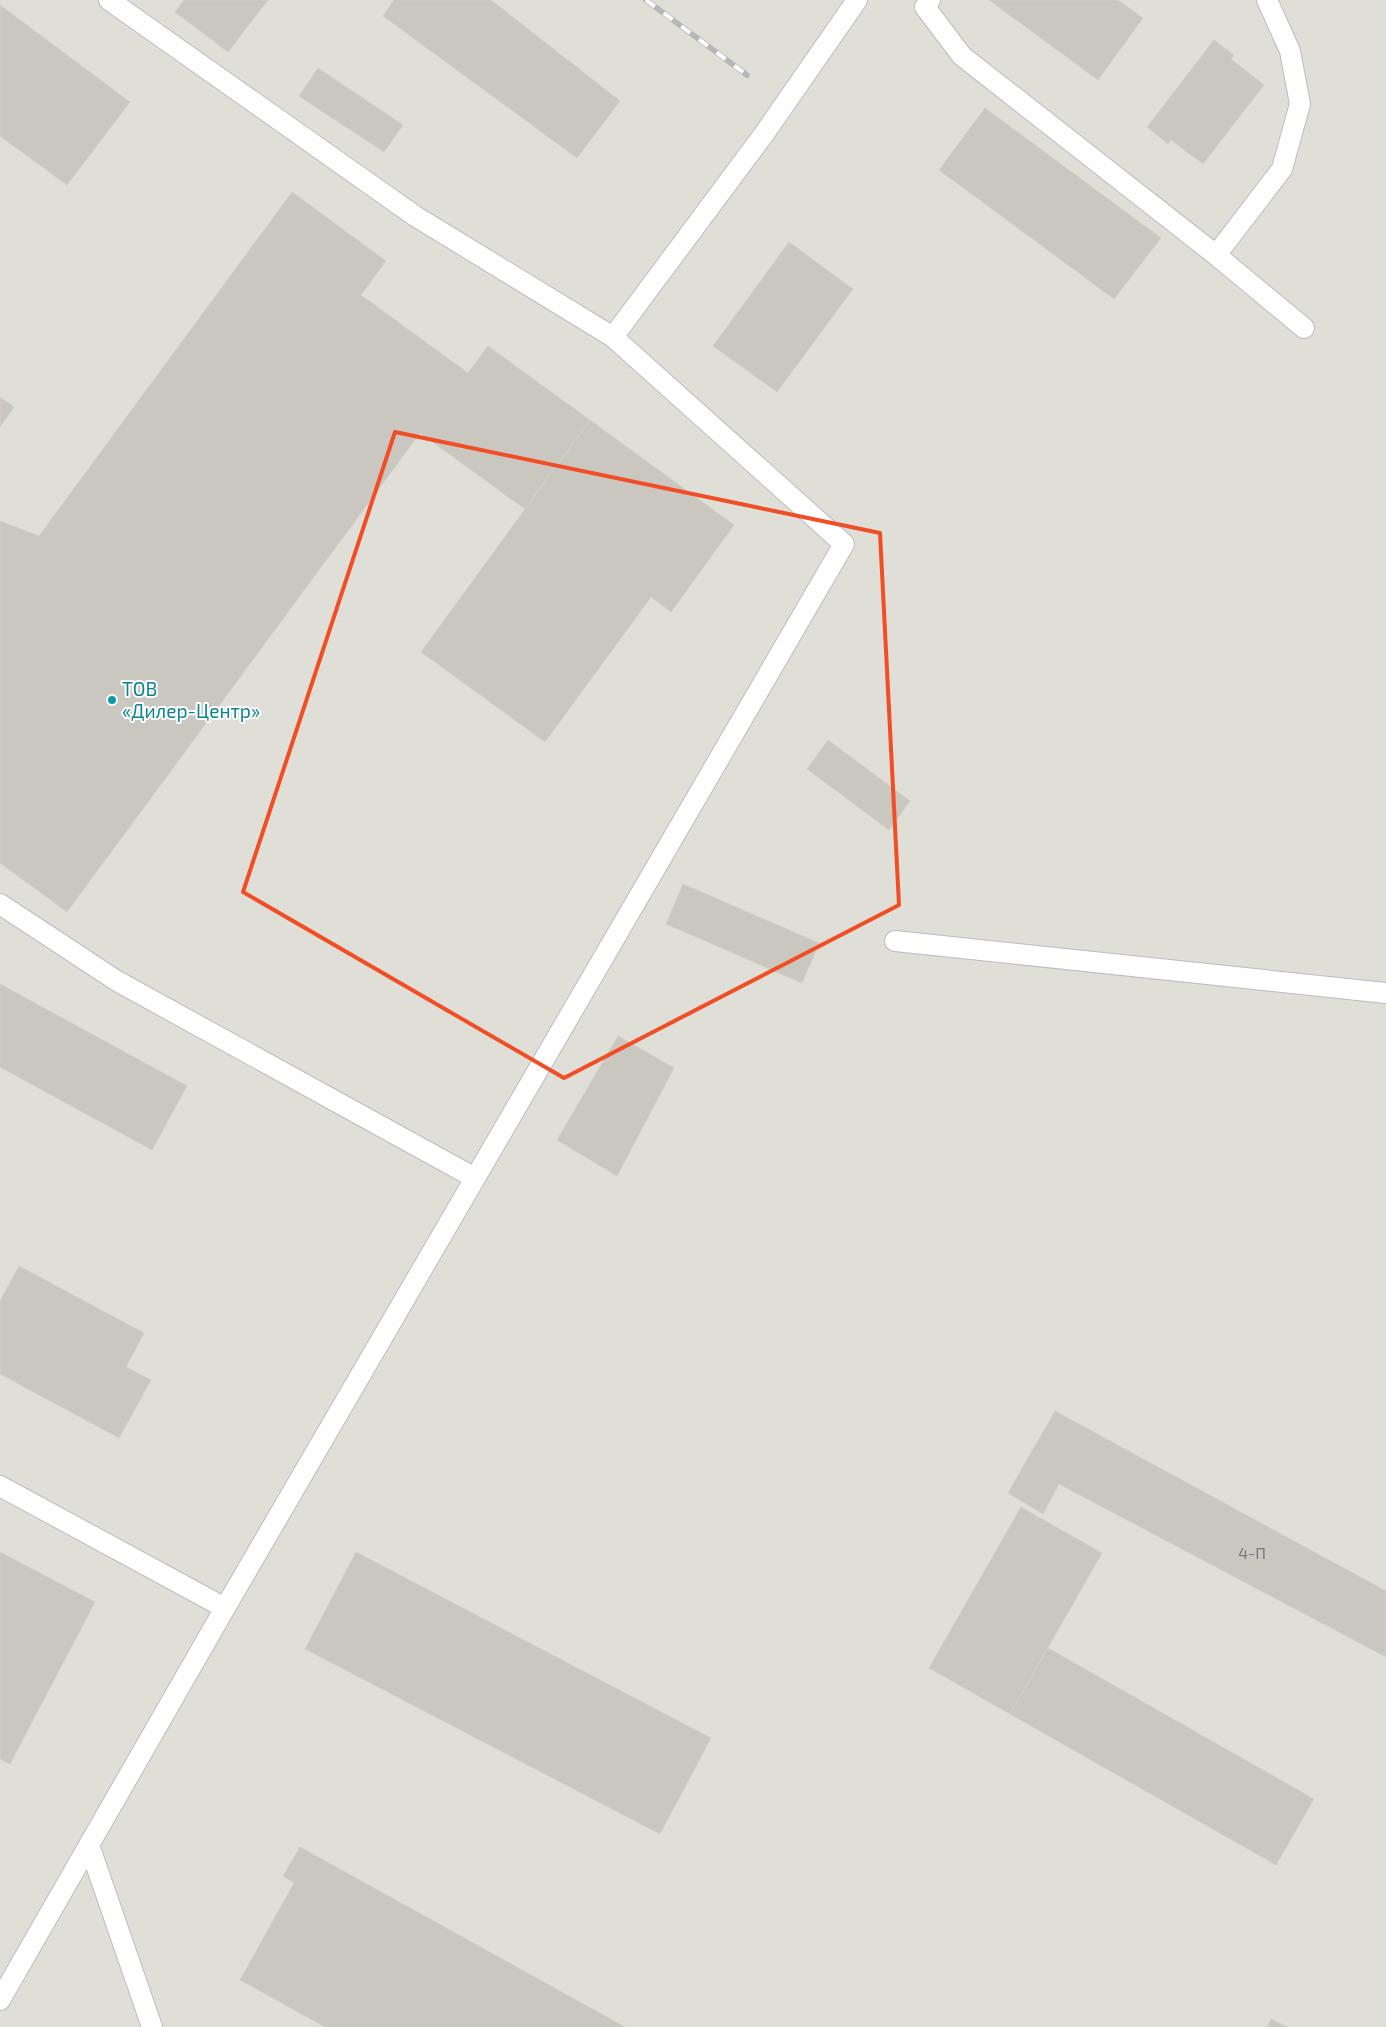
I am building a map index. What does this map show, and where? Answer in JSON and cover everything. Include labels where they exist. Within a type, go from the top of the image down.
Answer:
[{"type":"lane","points":[[0,2000],[225,1608],[844,544],[613,337],[415,216],[109,0]]},
{"type":"lane","points":[[613,337],[764,134],[857,0]]},
{"type":"lane","points":[[930,0],[925,7],[962,56],[1216,255],[1304,328]]},
{"type":"lane","points":[[1216,255],[1282,169],[1300,104],[1290,51],[1267,0]]},
{"type":"lane","points":[[0,904],[118,981],[475,1178]]},
{"type":"lane","points":[[895,941],[1386,993]]},
{"type":"lane","points":[[0,1486],[225,1608]]},
{"type":"lane","points":[[89,1845],[152,2027]]},
{"type":"highlighted area","points":[[395,432],[880,533],[899,905],[564,1078],[243,892]]},
{"type":"shaded area","points":[[0,0],[1386,0],[1386,2027],[0,2027]]},
{"type":"building","points":[[184,0],[268,0],[228,52],[175,12]]},
{"type":"building","points":[[394,0],[491,0],[620,101],[577,158],[383,16]]},
{"type":"building","points":[[989,0],[1118,0],[1143,18],[1098,80]]},
{"type":"building","points":[[0,5],[130,102],[67,185],[0,136]]},
{"type":"building","points":[[1214,40],[1234,55],[1231,59],[1264,85],[1203,164],[1171,140],[1168,144],[1147,127]]},
{"type":"building","points":[[318,68],[403,125],[384,152],[299,96]]},
{"type":"building","points":[[985,108],[1161,238],[1114,299],[939,170]]},
{"type":"building","name":"ТОВ «Дилер-Центр»","points":[[292,192],[386,261],[361,295],[468,373],[488,346],[590,420],[525,509],[420,433],[67,912],[0,863],[0,521],[39,536]]},
{"type":"building","points":[[789,242],[853,289],[777,392],[713,346]]},
{"type":"building","points":[[0,397],[14,407],[0,427]]},
{"type":"building","points":[[590,420],[734,525],[671,612],[651,597],[545,742],[421,652]]},
{"type":"building","points":[[828,740],[910,801],[889,830],[807,769]]},
{"type":"building","points":[[683,884],[819,943],[802,983],[666,924]]},
{"type":"building","points":[[0,984],[187,1086],[152,1150],[0,1067]]},
{"type":"building","points":[[618,1036],[674,1068],[617,1176],[557,1140]]},
{"type":"building","points":[[19,1266],[144,1333],[126,1367],[151,1380],[119,1438],[0,1374],[0,1301]]},
{"type":"building","points":[[1055,1411],[1386,1591],[1386,1657],[1059,1484],[1043,1514],[1008,1493]]},
{"type":"building","points":[[1021,1507],[1102,1553],[1010,1714],[929,1668]]},
{"type":"building","points":[[0,1552],[95,1602],[10,1764],[0,1759]]},
{"type":"building","points":[[356,1552],[711,1738],[660,1834],[305,1649]]},
{"type":"building","points":[[1048,1648],[1314,1799],[1276,1865],[1010,1714]]},
{"type":"building","points":[[300,1847],[625,2027],[325,2027],[240,1980],[294,1883],[283,1876]]},
{"type":"building","points":[[1271,2019],[1287,2027],[1267,2027]]},
{"type":"railway","points":[[646,0],[747,75]]},
{"type":"place","name":"ТОВ «Дилер-Центр»","points":[[112,700]]}]
